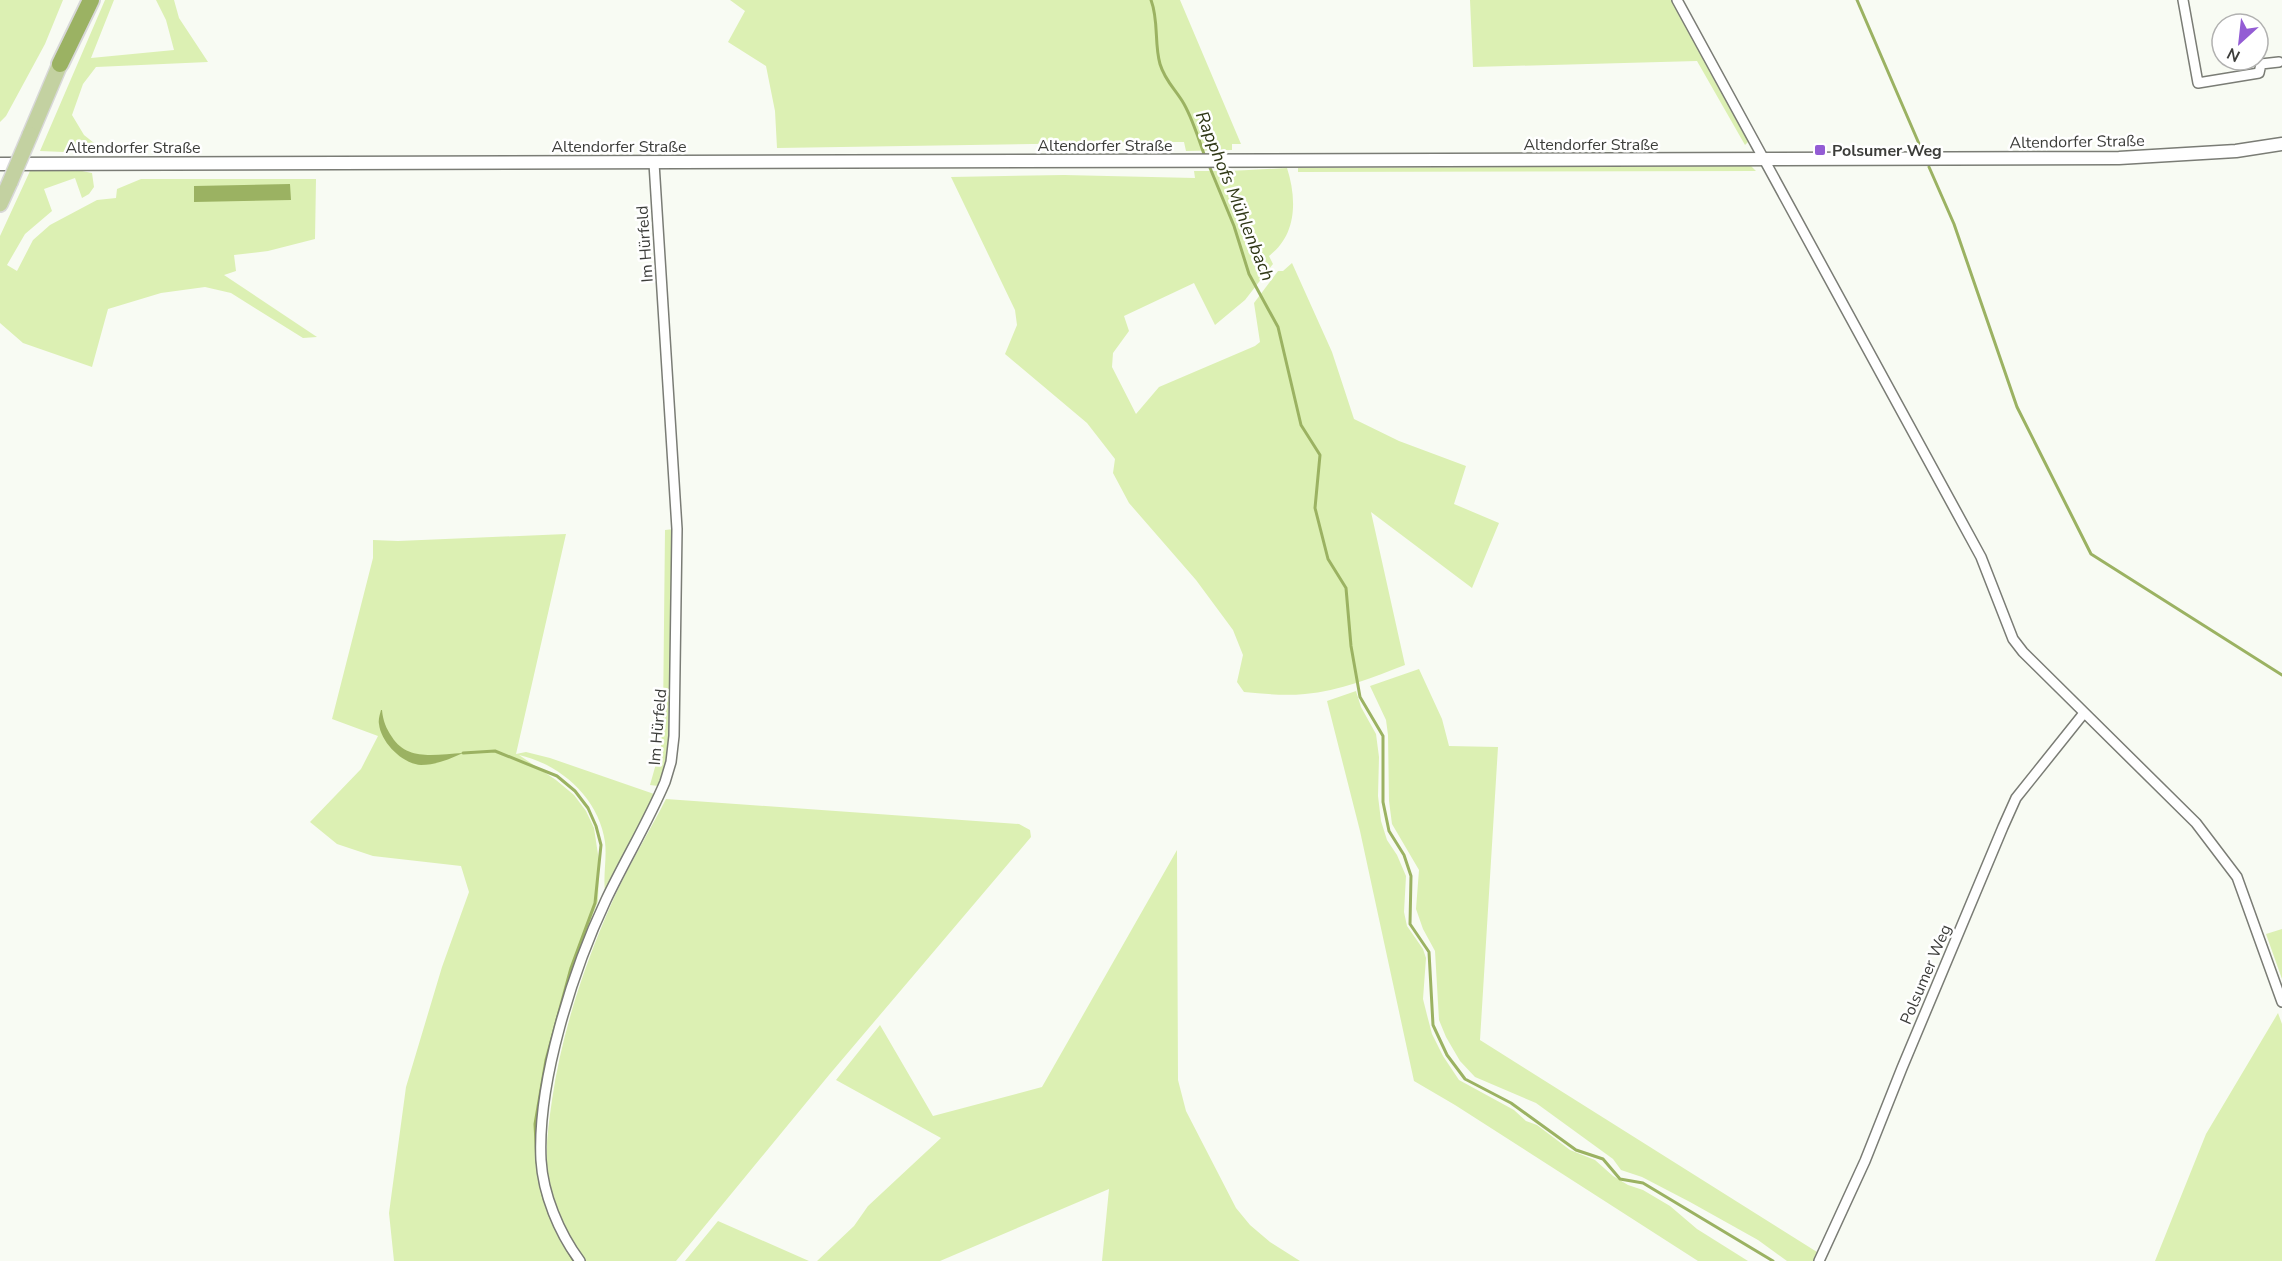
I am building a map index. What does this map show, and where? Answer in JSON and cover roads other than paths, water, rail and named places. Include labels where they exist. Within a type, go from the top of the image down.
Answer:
[{"type":"highway","points":[[60,64],[86,0]]},
{"type":"highway","points":[[60,64],[91,0]]},
{"type":"main road","points":[[0,204],[60,64]]},
{"type":"street","points":[[1677,0],[1981,557],[2013,639],[2023,652],[2196,823],[2218,850],[2237,878],[2282,1002]]},
{"type":"street","points":[[2183,0],[2198,83],[2259,73],[2261,64],[2280,62]]},
{"type":"street","name":"Altendorfer Straße","points":[[0,164],[2119,158],[2236,151],[2282,144]]},
{"type":"street","name":"Im Hürfeld","points":[[580,1261],[559,1225],[548,1194],[541,1160],[546,1093],[552,1059],[568,1000],[588,941],[665,782],[671,762],[674,736],[677,529],[654,163]]},
{"type":"street","name":"Polsumer Weg","points":[[1819,1261],[1865,1161],[2016,798],[2084,713]]},
{"type":"waterway","name":"Rapphofs Mühlenbach","points":[[1151,0],[1160,64],[1187,110],[1205,157]]},
{"type":"waterway","points":[[1857,0],[1920,146]]},
{"type":"waterway","name":"Rapphofs Mühlenbach","points":[[1208,163],[1234,226],[1249,274],[1278,327],[1301,425],[1320,455],[1315,508],[1328,559],[1346,588],[1351,646],[1360,697],[1383,736],[1383,802],[1389,831],[1404,855],[1411,876],[1410,924],[1429,952],[1433,1025],[1447,1055],[1465,1079],[1511,1103],[1576,1150],[1603,1159],[1620,1179],[1643,1183],[1773,1261]]},
{"type":"waterway","points":[[1929,167],[1954,224],[2017,407],[2091,554],[2282,675]]},
{"type":"waterway","points":[[463,753],[495,751],[557,776],[575,791],[588,808],[601,845],[595,903],[571,968],[546,1060],[535,1124],[537,1163]]},
{"type":"waterway","points":[[540,1182],[544,1199]]},
{"type":"waterway","points":[[549,1213],[556,1229]]},
{"type":"waterway","points":[[568,1251],[574,1261]]},
{"type":"place","name":"Polsumer Weg","points":[[1820,150]]}]
